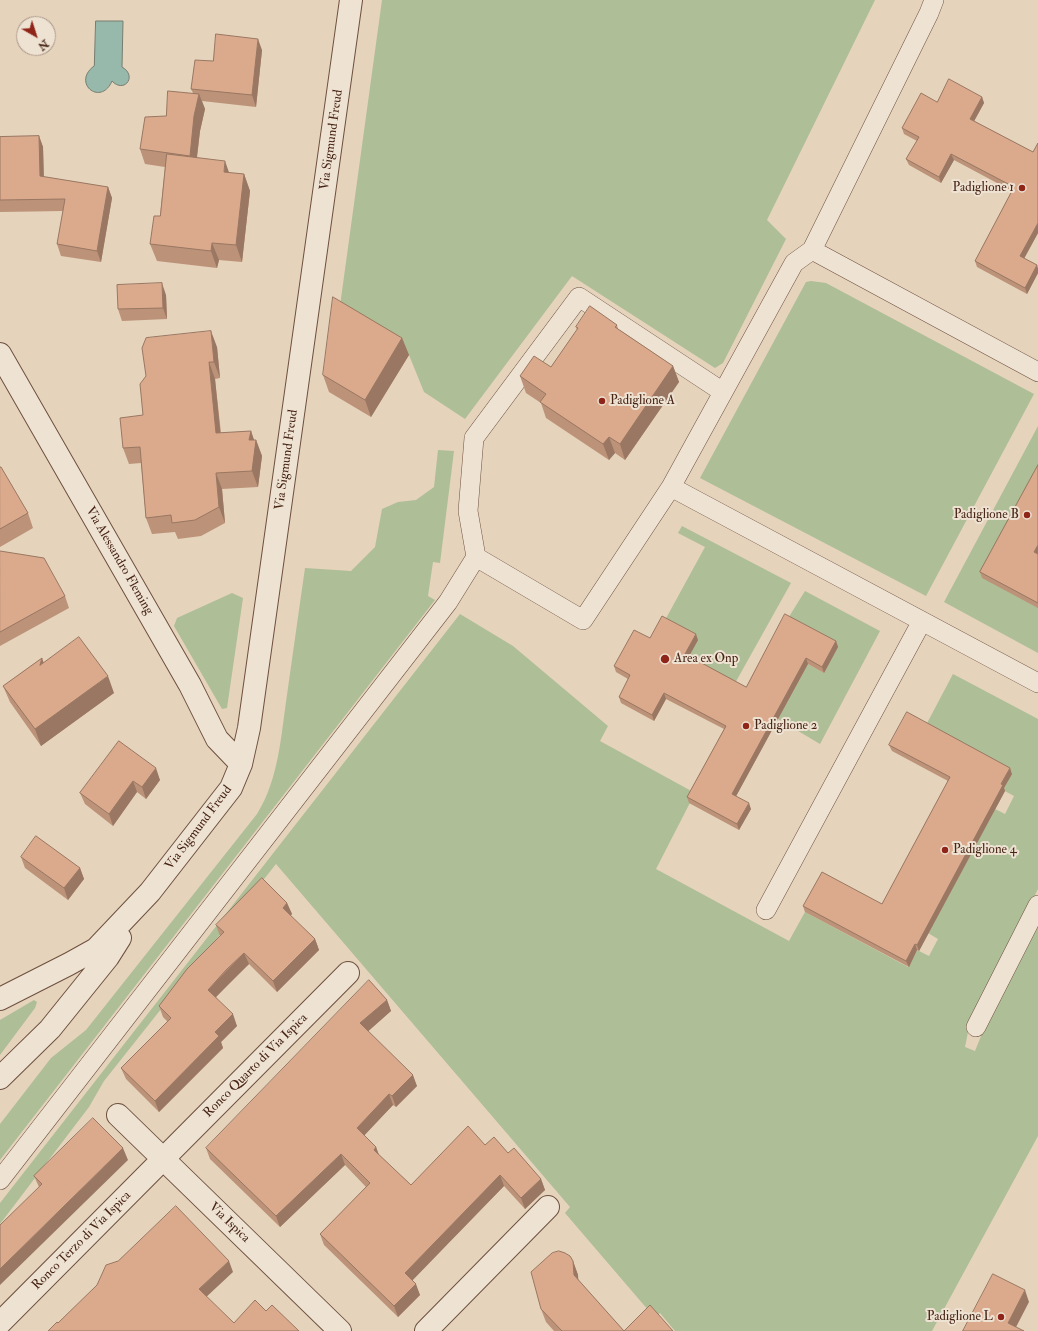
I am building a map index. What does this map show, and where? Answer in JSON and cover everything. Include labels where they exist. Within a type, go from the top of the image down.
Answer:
[{"type":"street","name":"Via Sigmund Freud","points":[[150,892],[231,788],[241,764],[249,728],[351,0]]},
{"type":"street","name":"Via Alessandro Fleming","points":[[0,354],[190,685],[216,739],[241,764]]},
{"type":"street","points":[[0,999],[96,949],[150,892]]},
{"type":"street","points":[[0,1078],[50,1029],[108,957],[150,892]]},
{"type":"street","name":"Ronco Quarto di Via Ispica","points":[[163,1158],[348,973]]},
{"type":"street","name":"Via Ispica","points":[[118,1114],[340,1331]]},
{"type":"street","name":"Ronco Terzo di Via Ispica","points":[[0,1323],[163,1158]]},
{"type":"street","points":[[426,1331],[548,1207]]},
{"type":"lane","points":[[476,557],[583,620],[671,487],[794,263],[812,250],[934,4]]},
{"type":"lane","points":[[812,250],[1038,372]]},
{"type":"lane","points":[[0,1180],[448,602],[476,557],[468,511],[474,438],[579,297],[723,392]]},
{"type":"lane","points":[[671,487],[1038,683]]},
{"type":"lane","points":[[766,910],[922,621]]},
{"type":"lane","points":[[976,1027],[1038,906]]},
{"type":"shaded area","points":[[382,0],[875,0],[767,220],[786,239],[723,363],[715,368],[572,276],[465,419],[424,392],[409,355],[339,313]]},
{"type":"shaded area","points":[[96,21],[123,21],[122,67],[129,75],[128,82],[125,85],[121,86],[112,81],[107,89],[101,92],[90,90],[86,79],[88,73],[94,66]]},
{"type":"shaded area","points":[[811,281],[826,283],[1034,394],[926,596],[700,478],[806,282]]},
{"type":"shaded area","points":[[1038,426],[1038,653],[944,602]]},
{"type":"shaded area","points":[[438,450],[454,451],[440,563],[433,562],[428,596],[435,600],[0,1160],[0,1124],[51,1058],[86,1030],[257,814],[275,772],[281,741],[305,568],[351,571],[375,547],[382,509],[398,502],[416,500],[434,487]]},
{"type":"shaded area","points":[[682,526],[791,583],[734,685],[687,660],[664,622],[705,547],[678,533]]},
{"type":"shaded area","points":[[805,591],[880,631],[820,744],[778,719],[808,664],[824,673],[787,620]]},
{"type":"shaded area","points":[[232,593],[243,598],[227,708],[222,709],[174,626],[177,618]]},
{"type":"shaded area","points":[[460,614],[513,646],[608,726],[600,741],[695,793],[656,869],[789,941],[805,912],[908,967],[917,950],[929,956],[938,939],[928,933],[995,809],[1005,814],[1014,796],[1003,790],[1012,773],[925,727],[953,674],[1038,719],[1038,889],[970,1022],[965,1047],[975,1051],[996,999],[1038,923],[1038,1136],[932,1331],[675,1331],[660,1313],[655,1318],[565,1213],[570,1207],[276,864],[104,1081],[89,1107],[0,1224],[0,1203]]},
{"type":"shaded area","points":[[34,1000],[37,1002],[35,1008],[0,1055],[0,1020]]},
{"type":"building","points":[[216,34],[258,39],[252,95],[191,89],[195,60],[213,61]]},
{"type":"building","name":"Padiglione 1","points":[[949,79],[982,97],[970,119],[1033,152],[1038,143],[1038,223],[1020,256],[1037,265],[1025,288],[975,261],[1014,187],[951,154],[939,177],[906,159],[919,137],[902,128],[921,93],[937,102]]},
{"type":"building","points":[[168,91],[199,94],[194,116],[190,156],[140,149],[145,117],[166,116]]},
{"type":"building","points":[[39,136],[40,176],[108,187],[97,251],[57,244],[65,199],[0,200],[0,137]]},
{"type":"building","points":[[167,154],[225,161],[224,172],[244,174],[236,245],[212,243],[211,251],[150,244],[154,216],[160,216]]},
{"type":"building","points":[[162,283],[163,308],[118,309],[117,285]]},
{"type":"building","points":[[333,297],[402,338],[365,400],[323,375]]},
{"type":"building","name":"Padiglione A","points":[[590,306],[617,325],[615,327],[673,366],[620,444],[609,437],[603,444],[540,402],[546,394],[520,376],[534,356],[551,367],[578,328],[576,327]]},
{"type":"building","points":[[211,331],[214,362],[209,362],[216,433],[251,431],[249,440],[256,440],[252,471],[216,473],[219,507],[195,520],[172,523],[171,515],[146,518],[140,447],[123,448],[120,418],[143,415],[140,384],[146,376],[142,348],[146,338]]},
{"type":"building","name":"Padiglione B","points":[[1038,465],[1038,545],[1034,552],[1038,554],[1038,603],[980,572]]},
{"type":"building","points":[[0,467],[28,513],[0,529]]},
{"type":"building","points":[[0,551],[44,558],[65,596],[0,632]]},
{"type":"building","name":"Padiglione 2","points":[[785,614],[836,641],[822,667],[806,658],[732,794],[749,803],[737,824],[687,797],[726,726],[664,693],[652,715],[619,697],[630,675],[614,666],[634,630],[650,638],[662,616],[696,634],[685,654],[746,687]]},
{"type":"building","points":[[79,637],[108,676],[35,729],[3,686],[42,658],[40,665]]},
{"type":"building","name":"Padiglione 4","points":[[907,712],[1010,768],[1001,784],[1003,785],[917,945],[915,944],[906,961],[803,906],[822,872],[882,904],[950,777],[889,745]]},
{"type":"building","points":[[119,741],[156,768],[142,787],[133,781],[109,814],[80,793]]},
{"type":"building","points":[[36,836],[80,868],[64,888],[21,857]]},
{"type":"building","points":[[262,878],[287,903],[283,908],[315,939],[273,981],[244,953],[226,970],[208,990],[233,1014],[215,1032],[219,1036],[155,1101],[121,1068],[171,1018],[159,1006],[187,969],[224,932],[216,925]]},
{"type":"building","points":[[369,980],[387,1000],[360,1023],[413,1075],[392,1096],[389,1094],[357,1128],[376,1147],[374,1150],[411,1185],[468,1126],[485,1145],[494,1137],[508,1153],[514,1148],[541,1179],[521,1198],[500,1175],[405,1273],[416,1284],[394,1306],[320,1234],[370,1183],[341,1154],[276,1216],[206,1148]]},
{"type":"building","points":[[93,1118],[123,1148],[0,1269],[0,1225],[42,1184],[34,1176]]},
{"type":"building","points":[[176,1206],[229,1261],[199,1289],[234,1323],[255,1300],[266,1311],[272,1305],[299,1331],[48,1331],[97,1285],[106,1265],[118,1261]]},
{"type":"building","points":[[559,1251],[570,1256],[573,1261],[574,1275],[624,1331],[562,1331],[541,1309],[531,1272],[552,1253]]},
{"type":"building","points":[[993,1274],[1025,1290],[1008,1323],[1024,1331],[963,1331]]},
{"type":"building","points":[[650,1305],[673,1331],[624,1331]]},
{"type":"place","name":"Padiglione 1","points":[[1022,188]]},
{"type":"place","name":"Padiglione A","points":[[602,401]]},
{"type":"place","name":"Padiglione B","points":[[1027,515]]},
{"type":"place","name":"Area ex Onp","points":[[665,659]]},
{"type":"place","name":"Padiglione 2","points":[[746,726]]},
{"type":"place","name":"Padiglione 4","points":[[945,850]]},
{"type":"place","name":"Padiglione L","points":[[1001,1317]]}]
